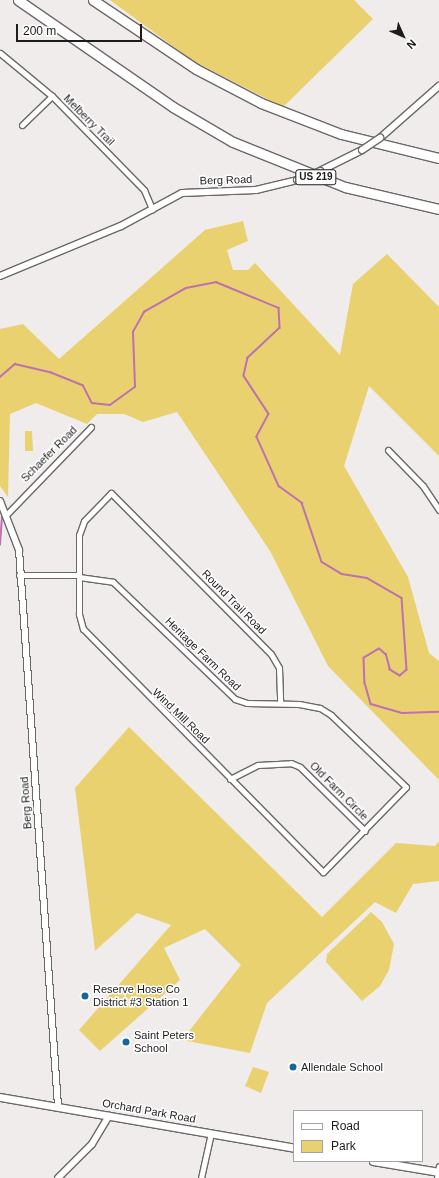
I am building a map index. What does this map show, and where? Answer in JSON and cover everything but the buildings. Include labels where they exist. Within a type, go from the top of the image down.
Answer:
[{"type":"highway","name":"US 219","points":[[18,0],[173,107],[233,142],[345,187],[439,210]]},
{"type":"highway","points":[[93,0],[196,69],[261,103],[340,134],[439,158]]},
{"type":"main road","name":"Orchard Park Road","points":[[0,1097],[293,1148]]},
{"type":"main road","points":[[379,1162],[438,1172]]},
{"type":"street","name":"Melberry Trail","points":[[0,53],[52,96],[144,190],[152,209]]},
{"type":"street","name":"Berg Road","points":[[0,276],[121,226],[182,193],[256,190],[297,180],[320,171],[362,150],[380,138],[439,86]]},
{"type":"street","points":[[22,125],[52,96]]},
{"type":"street","name":"Schaefer Road","points":[[7,514],[91,427]]},
{"type":"street","points":[[388,450],[418,481],[439,510]]},
{"type":"street","name":"Wind Mill Road","points":[[147,529],[111,493],[84,521],[79,535],[79,614],[83,629],[323,872],[365,831]]},
{"type":"street","name":"Berg Road","points":[[0,501],[7,514],[19,550],[19,575],[58,1107]]},
{"type":"street","name":"Round Trail Road","points":[[147,529],[271,654],[279,668],[280,703]]},
{"type":"street","name":"Heritage Farm Road","points":[[19,575],[79,576],[113,582],[235,699],[247,703],[280,703],[320,708],[331,715],[406,787],[400,797],[365,831]]},
{"type":"street","name":"Old Farm Circle","points":[[230,779],[258,765],[291,763],[300,767],[365,831]]},
{"type":"street","points":[[58,1178],[92,1144],[109,1116]]},
{"type":"street","points":[[201,1178],[211,1133]]},
{"type":"green space","points":[[110,0],[354,0],[373,19],[283,107],[193,61]]},
{"type":"green space","points":[[243,221],[248,241],[227,250],[233,270],[248,270],[255,263],[340,355],[353,284],[387,254],[439,307],[439,456],[369,386],[344,466],[408,577],[429,653],[439,661],[439,780],[328,666],[270,551],[177,412],[143,422],[124,414],[97,414],[87,424],[36,403],[10,414],[8,497],[0,486],[0,329],[23,324],[59,359],[205,230]]},
{"type":"green space","points":[[25,431],[32,431],[33,451],[25,451]]},
{"type":"green space","points":[[129,727],[322,917],[396,843],[435,846],[439,841],[439,881],[413,884],[396,913],[375,902],[267,1003],[250,1053],[182,1040],[241,965],[205,929],[164,948],[180,980],[100,1051],[79,1030],[171,925],[137,913],[95,951],[75,788]]},
{"type":"green space","points":[[371,912],[382,922],[394,944],[389,970],[380,986],[362,1001],[326,962],[327,954]]},
{"type":"green space","points":[[253,1067],[269,1072],[261,1093],[245,1086]]},
{"type":"waterway","points":[[0,377],[15,364],[50,372],[83,385],[92,403],[110,405],[135,387],[133,332],[144,312],[186,288],[216,282],[279,308],[280,328],[248,358],[244,376],[269,414],[257,437],[279,486],[302,503],[322,562],[342,574],[367,578],[402,598],[407,670],[400,676],[390,670],[386,655],[379,649],[364,658],[365,683],[371,704],[402,713],[439,712]]},
{"type":"waterway","points":[[0,545],[2,514]]},
{"type":"place","name":"Reserve Hose Co District #3 Station 1","points":[[85,996]]},
{"type":"place","name":"Saint Peters School","points":[[126,1042]]},
{"type":"place","name":"Allendale School","points":[[293,1067]]}]
